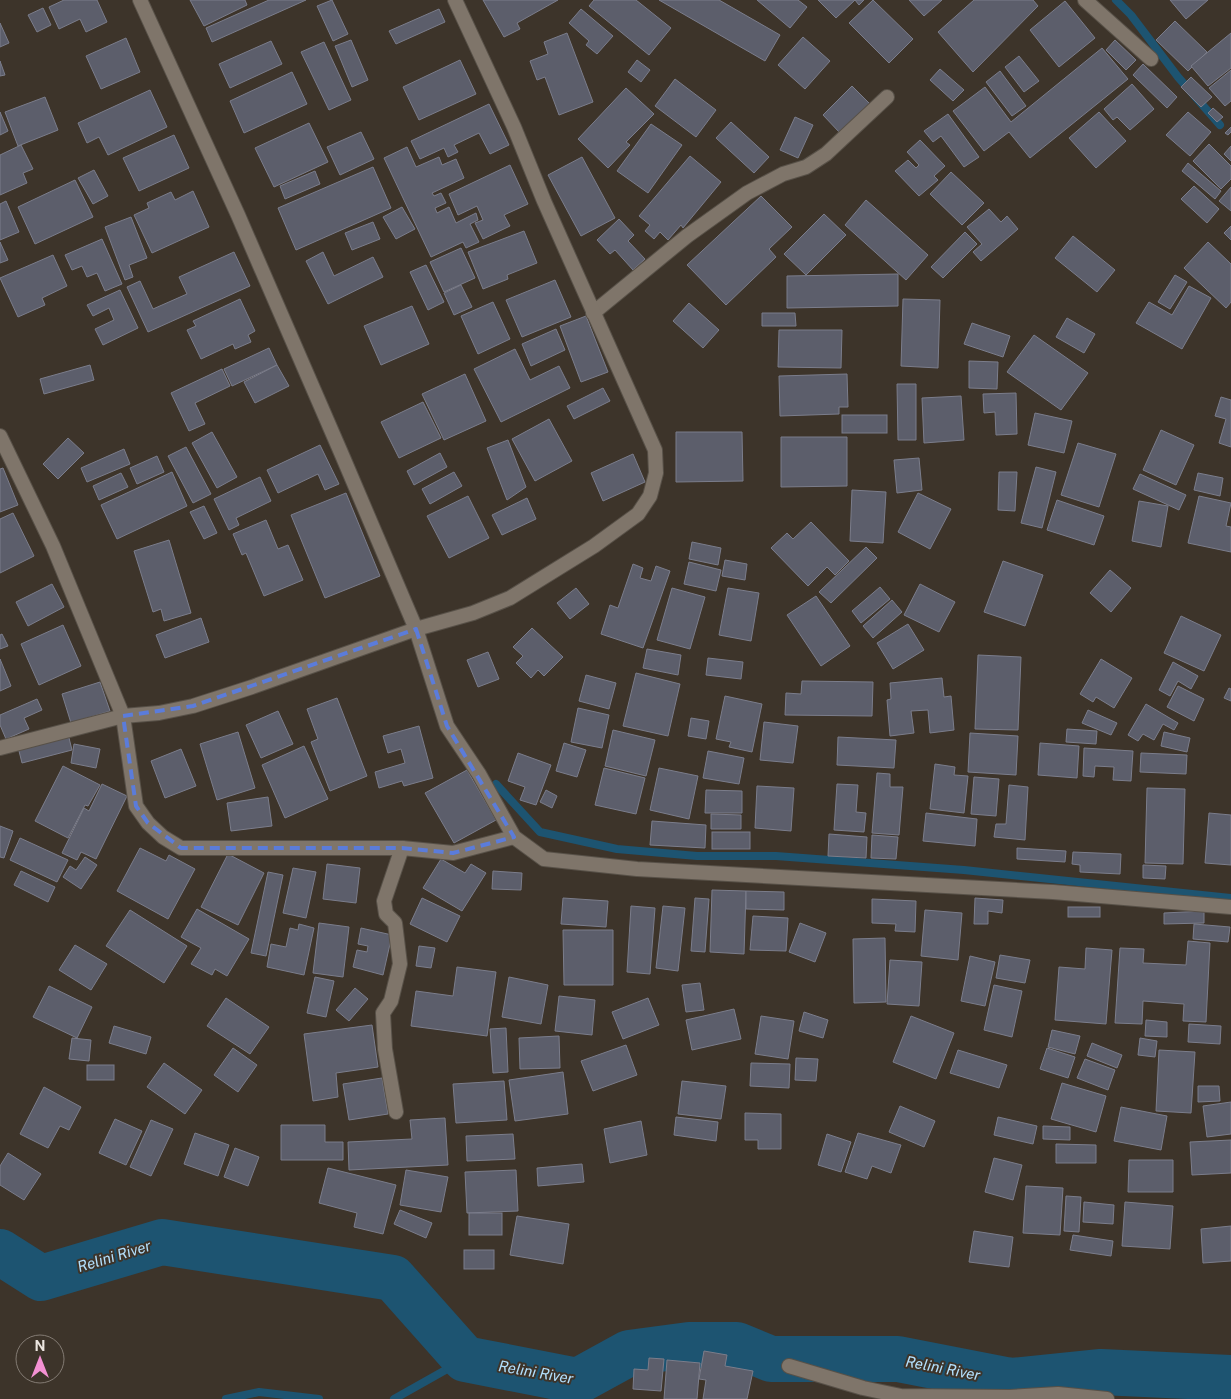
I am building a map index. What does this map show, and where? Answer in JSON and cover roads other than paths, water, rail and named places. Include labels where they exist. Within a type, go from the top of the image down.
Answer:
[{"type":"street","points":[[140,0],[238,215],[416,629],[447,726],[479,774],[514,837],[544,859],[618,867],[1053,892],[1231,907]]},
{"type":"street","points":[[0,748],[123,716],[159,713],[193,706],[416,629],[473,613],[510,598],[594,546],[638,514],[650,496],[656,473],[655,450],[593,313],[514,128],[455,0]]},
{"type":"street","points":[[1085,0],[1151,59]]},
{"type":"street","points":[[593,313],[687,236],[747,193],[783,174],[806,167],[826,154],[887,97]]},
{"type":"street","points":[[0,436],[53,546],[123,716],[136,806],[148,823],[163,837],[181,848],[402,848],[453,853],[514,837]]},
{"type":"street","points":[[396,1112],[385,1049],[383,1013],[391,1001],[400,964],[395,923],[386,914],[384,901],[402,848]]},
{"type":"street","points":[[789,1366],[798,1367],[863,1388],[901,1396],[1010,1397],[1058,1394],[1107,1399]]},
{"type":"waterway","points":[[1116,0],[1131,15],[1178,77],[1220,125]]},
{"type":"waterway","points":[[496,784],[540,832],[617,849],[697,856],[776,856],[964,870],[1231,898]]},
{"type":"waterway","name":"Relini River","points":[[0,1252],[41,1278],[162,1242],[393,1278],[465,1359],[578,1381],[629,1353],[689,1345],[737,1345],[771,1359],[898,1359],[1011,1381],[1101,1372],[1231,1378]]},
{"type":"waterway","points":[[394,1399],[465,1359]]},
{"type":"waterway","points":[[226,1399],[259,1392],[319,1399]]}]
